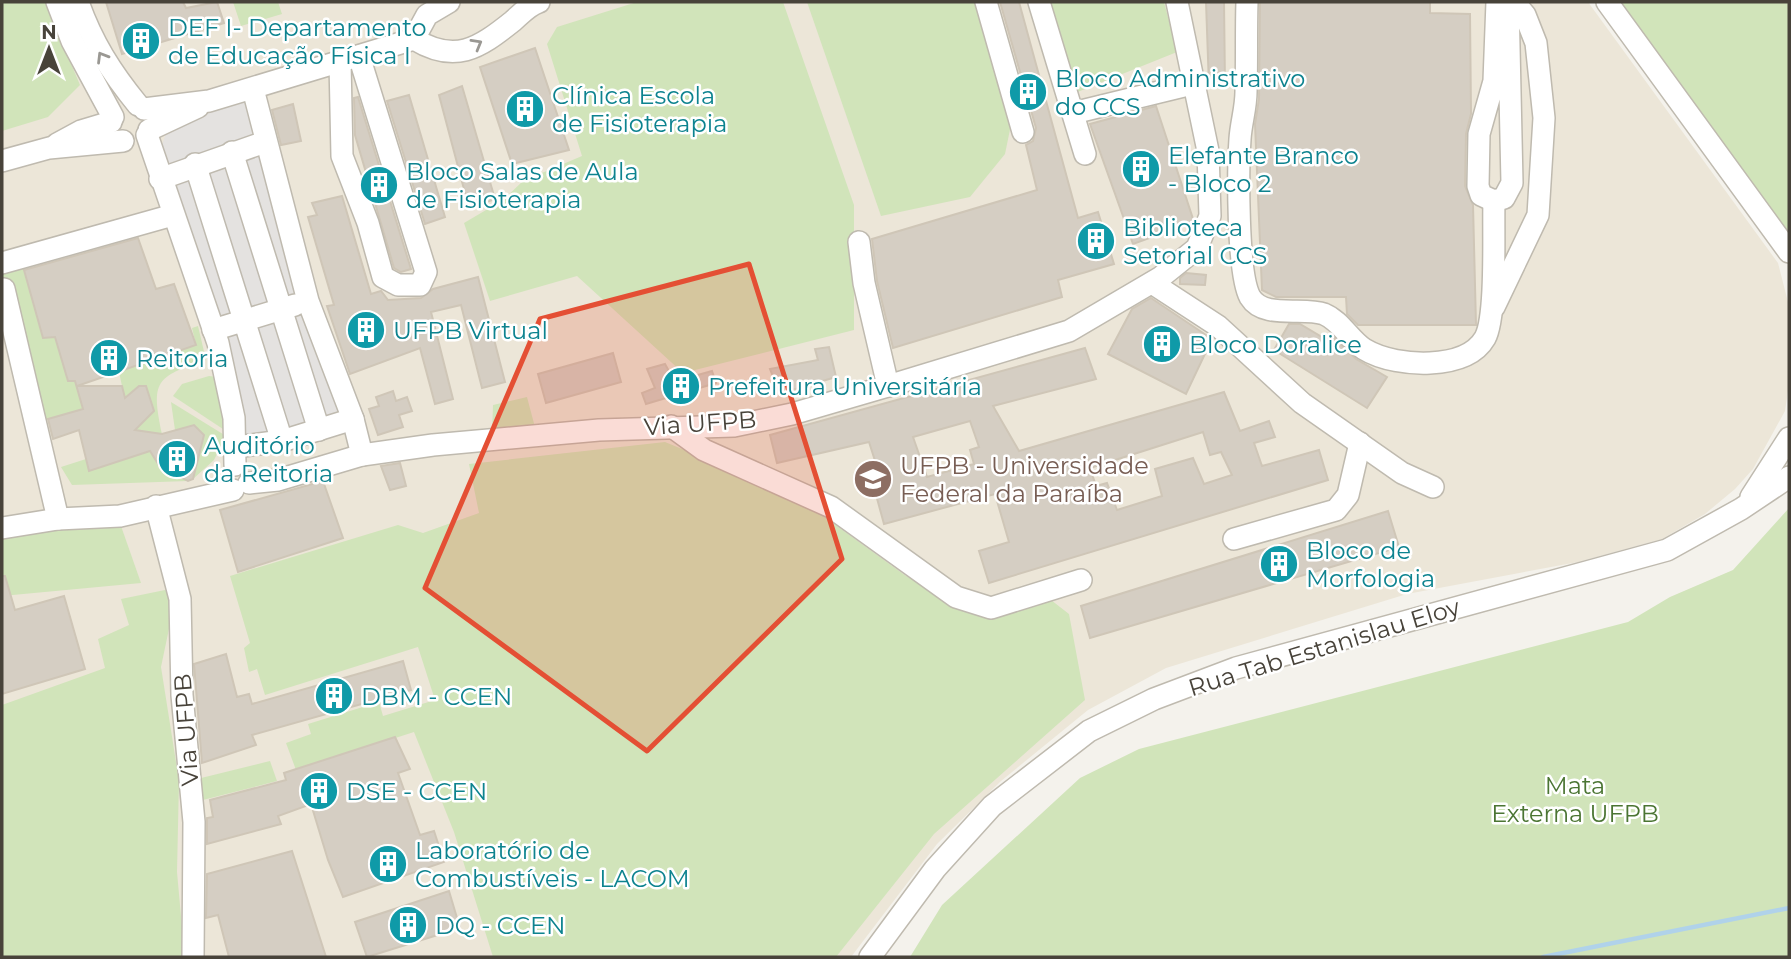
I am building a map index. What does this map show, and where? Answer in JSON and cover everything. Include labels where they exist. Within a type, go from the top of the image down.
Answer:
[{"type":"street","points":[[57,2],[72,41],[112,119],[112,130],[137,137],[159,177],[213,330],[232,410],[236,473]]},
{"type":"street","points":[[78,2],[91,39],[113,75],[151,123],[137,137]]},
{"type":"street","points":[[414,39],[427,15],[449,2]]},
{"type":"street","points":[[986,2],[1023,132]]},
{"type":"street","points":[[1039,2],[1085,154]]},
{"type":"street","name":"Via UFPB","points":[[236,473],[278,480],[362,456],[433,445],[671,426],[734,426],[792,414],[1069,331],[1152,283],[1197,248],[1210,216],[1208,151],[1196,83],[1177,2]]},
{"type":"street","points":[[1247,2],[1246,95],[1240,138],[1242,269],[1250,296],[1261,306],[1272,309],[1309,309],[1327,315],[1363,348],[1406,363],[1448,362],[1467,355],[1485,338],[1490,315],[1494,201]]},
{"type":"street","points":[[1497,2],[1495,69],[1479,134],[1478,173],[1478,191],[1486,199],[1494,201],[1504,198],[1512,183],[1508,2]]},
{"type":"street","points":[[1490,315],[1538,215],[1544,118],[1536,43],[1525,15],[1514,2]]},
{"type":"street","points":[[1607,2],[1788,253]]},
{"type":"street","points":[[49,148],[112,119],[120,107],[209,101],[414,39],[437,50],[460,53],[475,47],[529,4]]},
{"type":"street","points":[[349,59],[426,272],[420,285],[398,285],[383,277],[368,223],[342,156],[349,59]]},
{"type":"street","points":[[1073,113],[1196,83]]},
{"type":"street","points":[[253,89],[308,301],[353,419],[362,456]]},
{"type":"street","points":[[2,161],[49,148],[137,137],[209,101]]},
{"type":"street","points":[[159,177],[265,142]]},
{"type":"street","points":[[232,152],[319,430]]},
{"type":"street","points":[[195,164],[246,319],[282,441]]},
{"type":"street","points":[[2,262],[173,215]]},
{"type":"street","points":[[859,242],[869,308],[888,386]]},
{"type":"street","points":[[1152,283],[1219,326],[1302,403],[1402,473],[1433,487]]},
{"type":"street","points":[[4,289],[58,519]]},
{"type":"street","points":[[213,330],[308,301]]},
{"type":"street","name":"Via UFPB","points":[[2,528],[58,519],[120,516],[195,497],[282,441],[353,419]]},
{"type":"street","points":[[671,426],[704,450],[831,507],[956,597],[991,608],[1082,580]]},
{"type":"street","name":"Rua Tab Estanislau Eloy","points":[[1741,509],[1789,439]]},
{"type":"street","points":[[1234,539],[1336,510],[1348,495],[1360,443]]},
{"type":"street","name":"Rua Tab Estanislau Eloy","points":[[870,957],[935,869],[992,806],[1089,731],[1154,699],[1236,668],[1667,550],[1741,509],[1789,477]]},
{"type":"street","name":"Via UFPB","points":[[156,506],[180,599],[181,695],[194,822],[193,957]]},
{"type":"highlighted area","points":[[749,264],[842,559],[647,751],[425,588],[540,319]]},
{"type":"shaded area","name":"UFPB - Universidade Federal da Paraíba","points":[[2,2],[1588,2],[1778,263],[1789,306],[1789,384],[1785,411],[1753,469],[1735,489],[1705,514],[1662,539],[1578,562],[1407,594],[1166,668],[1088,710],[1001,781],[937,844],[851,957],[2,957]]},
{"type":"shaded area","points":[[251,95],[345,414],[246,444],[159,154],[167,130],[187,111]]},
{"type":"green space","points":[[2,2],[45,2],[80,85],[48,117],[2,131]]},
{"type":"green space","points":[[233,2],[278,2],[282,14],[241,26]]},
{"type":"green space","points":[[637,2],[783,2],[854,205],[854,330],[683,373],[577,276],[490,301],[464,223],[503,200],[523,181],[582,156],[547,44],[557,27]]},
{"type":"green space","points":[[807,2],[982,2],[1014,110],[1005,154],[970,197],[881,216]]},
{"type":"green space","points":[[1045,2],[1164,2],[1177,52],[1075,93]]},
{"type":"green space","points":[[1616,2],[1789,2],[1789,243]]},
{"type":"green space","points":[[23,265],[43,338],[55,337],[68,381],[75,381],[83,409],[46,420],[2,274]]},
{"type":"green space","points":[[198,326],[206,360],[176,371],[161,384],[157,402],[162,434],[134,433],[126,409],[153,411],[145,386],[133,390],[133,399],[125,400],[119,372],[196,345],[192,328]]},
{"type":"green space","points":[[209,376],[217,377],[226,431],[173,396],[182,384]]},
{"type":"green space","points":[[527,397],[536,431],[492,433],[493,405]]},
{"type":"green space","points":[[171,402],[226,436],[214,460],[193,479],[204,435],[194,425],[175,430]]},
{"type":"green space","points":[[665,442],[794,495],[906,576],[975,612],[1051,600],[1069,614],[1085,700],[934,834],[836,957],[493,957],[454,832],[414,732],[296,770],[286,743],[311,734],[308,724],[379,702],[383,716],[435,700],[418,647],[265,695],[257,669],[249,672],[244,648],[250,643],[230,576],[398,525],[423,533],[479,513],[469,464]]},
{"type":"green space","points":[[150,451],[160,467],[188,481],[72,485],[61,467],[86,459],[89,471]]},
{"type":"green space","name":"Mata Externa UFPB","points":[[1789,508],[1789,957],[910,957],[942,905],[1080,778],[1139,749],[1628,622],[1670,597],[1733,570]]},
{"type":"green space","points":[[121,526],[141,583],[2,596],[2,531]]},
{"type":"green space","points":[[165,590],[175,600],[161,667],[179,781],[177,872],[184,949],[181,957],[2,957],[2,705],[105,668],[98,639],[129,625],[121,599]]},
{"type":"green space","points":[[270,761],[277,781],[195,802],[193,780]]},
{"type":"building","name":"DEF I- Departamento de Educação Física I","points":[[106,2],[183,2],[186,8],[217,2],[224,23],[122,54]]},
{"type":"building","points":[[1000,2],[1019,2],[1078,218],[1098,212],[1114,264],[1058,280],[1062,297],[893,348],[877,281],[872,239],[1037,190],[1026,145],[1033,141],[1036,128]]},
{"type":"building","points":[[1206,2],[1224,2],[1225,85],[1209,86]]},
{"type":"building","points":[[1260,2],[1430,2],[1430,13],[1470,14],[1471,114],[1466,134],[1465,186],[1473,205],[1476,325],[1358,325],[1347,314],[1346,297],[1276,297],[1262,290],[1255,124],[1259,99]]},
{"type":"building","name":"Clínica Escola de Fisioterapia","points":[[535,48],[569,150],[512,164],[480,67]]},
{"type":"building","points":[[462,86],[495,199],[469,208],[439,95]]},
{"type":"building","points":[[409,95],[445,217],[425,224],[387,101]]},
{"type":"building","name":"Bloco Salas de Aula de Fisioterapia","points":[[358,97],[411,269],[401,272],[394,268],[355,135],[354,98]]},
{"type":"building","points":[[293,104],[301,141],[281,145],[272,110]]},
{"type":"building","name":"Elefante Branco - Bloco 2","points":[[1156,106],[1194,222],[1133,244],[1090,124]]},
{"type":"building","points":[[342,196],[371,294],[381,291],[388,300],[421,298],[433,289],[478,277],[505,382],[482,388],[461,305],[431,312],[453,399],[435,404],[420,348],[350,374],[327,306],[334,305],[308,217],[317,215],[312,203]]},
{"type":"building","name":"Reitoria","points":[[138,238],[156,289],[174,284],[196,345],[77,386],[122,386],[125,398],[139,386],[146,386],[154,411],[135,430],[162,434],[194,425],[204,435],[193,479],[188,481],[160,467],[150,451],[89,471],[79,430],[53,439],[48,419],[83,409],[75,381],[68,381],[55,337],[43,338],[24,270]]},
{"type":"building","points":[[1186,273],[1206,275],[1205,285],[1180,284],[1180,278]]},
{"type":"building","name":"Bloco Doralice","points":[[1151,298],[1212,339],[1186,394],[1108,354],[1132,309]]},
{"type":"building","points":[[1289,324],[1300,324],[1327,340],[1332,336],[1356,359],[1387,377],[1367,408],[1274,350]]},
{"type":"building","points":[[829,347],[836,377],[792,390],[790,382],[776,384],[770,369],[818,360],[815,349]]},
{"type":"building","points":[[1085,348],[1096,379],[993,406],[1019,451],[1224,392],[1240,431],[1269,421],[1275,437],[1254,443],[1262,466],[1319,450],[1328,480],[989,583],[979,551],[1009,542],[995,494],[884,524],[875,491],[884,489],[869,442],[777,463],[770,435]],"holes":[[[970,421],[979,447],[970,450],[974,464],[927,477],[913,437]],[[1203,432],[1210,455],[1221,452],[1232,475],[1204,484],[1193,458],[1155,469],[1162,496],[1117,510],[1107,483],[1096,486],[1090,468]]]},
{"type":"building","points":[[613,353],[621,382],[546,403],[538,374]]},
{"type":"building","name":"Prefeitura Universitária","points":[[665,364],[670,373],[676,370],[680,380],[712,371],[716,383],[646,404],[642,393],[655,388],[647,369]]},
{"type":"building","points":[[393,391],[396,401],[407,397],[412,411],[399,415],[403,427],[378,435],[369,409],[379,406],[376,397]]},
{"type":"building","points":[[400,463],[406,486],[390,490],[381,466]]},
{"type":"building","points":[[323,481],[343,538],[238,572],[220,510]]},
{"type":"building","name":"Bloco de Morfologia","points":[[1388,511],[1399,547],[1090,638],[1081,606]]},
{"type":"building","points":[[2,576],[5,576],[15,610],[64,596],[85,669],[2,694]]},
{"type":"building","points":[[226,654],[237,697],[249,694],[252,704],[403,661],[411,690],[252,735],[256,745],[202,763],[194,664]]},
{"type":"building","points":[[395,737],[410,769],[398,773],[420,835],[434,831],[444,862],[343,897],[328,860],[311,804],[278,816],[281,824],[207,844],[207,818],[213,817],[210,800],[286,780],[284,773]]},
{"type":"building","points":[[292,851],[326,957],[229,957],[218,915],[206,918],[207,874]]},
{"type":"building","name":"DQ - CCEN","points":[[449,891],[460,928],[367,957],[355,922]]},
{"type":"waterway","points":[[1543,957],[1789,908]]},
{"type":"place","name":"DEF I- Departamento de Educação Física I","points":[[141,41]]},
{"type":"place","name":"Bloco Administrativo do CCS","points":[[1028,92]]},
{"type":"place","name":"Clínica Escola de Fisioterapia","points":[[525,109]]},
{"type":"place","name":"Elefante Branco - Bloco 2","points":[[1141,169]]},
{"type":"place","name":"Bloco Salas de Aula de Fisioterapia","points":[[379,185]]},
{"type":"place","name":"Biblioteca Setorial CCS","points":[[1096,241]]},
{"type":"place","name":"UFPB Virtual","points":[[366,330]]},
{"type":"place","name":"Bloco Doralice","points":[[1162,344]]},
{"type":"place","name":"Reitoria","points":[[109,358]]},
{"type":"place","name":"Prefeitura Universitária","points":[[681,386]]},
{"type":"place","name":"Auditório da Reitoria","points":[[177,459]]},
{"type":"place","name":"UFPB - Universidade Federal da Paraíba","points":[[873,479]]},
{"type":"place","name":"Bloco de Morfologia","points":[[1279,564]]},
{"type":"place","name":"DBM - CCEN","points":[[334,696]]},
{"type":"place","name":"DSE - CCEN","points":[[319,791]]},
{"type":"place","name":"Laboratório de Combustíveis - LACOM","points":[[388,864]]},
{"type":"place","name":"DQ - CCEN","points":[[408,925]]}]
